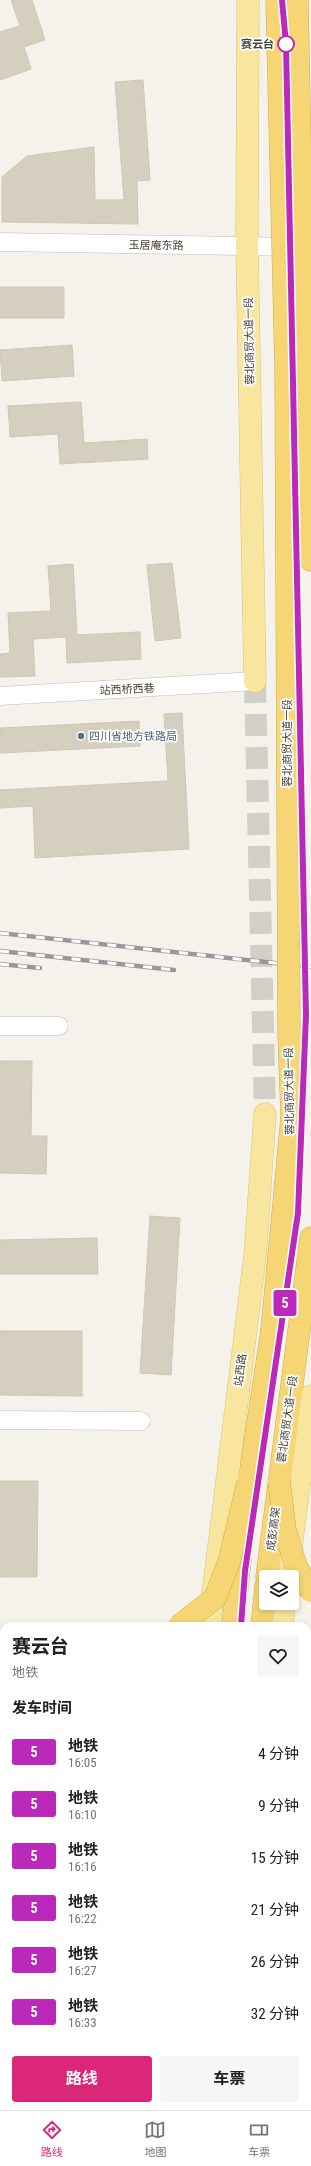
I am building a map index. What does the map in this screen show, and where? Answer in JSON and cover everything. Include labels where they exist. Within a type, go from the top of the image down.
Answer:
[{"type":"highway","name":"蓉北商贸大道一段","points":[[248,1483],[272,1330],[292,1117],[289,1035],[286,371],[277,0]]},
{"type":"highway","points":[[297,0],[306,247],[311,560]]},
{"type":"highway","name":"蓉北商贸大道一段","points":[[279,1481],[311,1238]]},
{"type":"highway","points":[[279,1481],[285,1530],[296,1566],[311,1591]]},
{"type":"highway","name":"成彭高架","points":[[268,1570],[279,1481]]},
{"type":"highway","points":[[183,1622],[215,1598],[229,1562],[248,1483]]},
{"type":"highway","points":[[233,1622],[248,1483]]},
{"type":"highway","points":[[262,1622],[264,1610]]},
{"type":"main road","name":"蓉北商贸大道一段","points":[[248,0],[247,246],[254,681]]},
{"type":"main road","name":"站西路","points":[[209,1622],[255,1256],[266,1114]]},
{"type":"main road","points":[[288,1570],[311,1396]]},
{"type":"main road","points":[[282,1622],[283,1610]]},
{"type":"street","name":"玉居庵东路","points":[[0,242],[306,247]]},
{"type":"street","name":"站西桥西巷","points":[[0,696],[254,681]]},
{"type":"street","points":[[0,1026],[59,1026]]},
{"type":"street","points":[[0,1420],[141,1421]]},
{"type":"building","points":[[11,0],[32,0],[45,40],[24,47],[31,69],[0,80],[0,32],[20,26]]},
{"type":"building","points":[[143,80],[150,180],[137,181],[138,224],[2,222],[2,177],[27,156],[94,147],[95,200],[124,200],[115,82]]},
{"type":"building","points":[[0,287],[64,287],[64,318],[0,318]]},
{"type":"building","points":[[72,345],[74,376],[2,381],[0,350]]},
{"type":"building","points":[[81,402],[84,443],[147,439],[148,459],[60,464],[58,434],[10,437],[8,406]]},
{"type":"building","points":[[172,563],[181,638],[155,641],[147,565]]},
{"type":"building","points":[[73,564],[77,635],[140,632],[141,659],[67,663],[66,637],[33,639],[35,676],[0,677],[0,654],[10,653],[8,613],[51,611],[48,566]]},
{"type":"building","points":[[182,713],[189,849],[35,858],[33,806],[0,808],[0,790],[168,781],[164,714]]},
{"type":"building","name":"四川省地方铁路局","points":[[139,721],[140,746],[0,753],[0,728]]},
{"type":"building","points":[[0,1061],[32,1061],[31,1136],[47,1136],[46,1174],[0,1173]]},
{"type":"building","points":[[150,1216],[180,1218],[171,1375],[140,1373]]},
{"type":"building","points":[[97,1238],[98,1274],[0,1274],[0,1240]]},
{"type":"building","points":[[0,1331],[82,1331],[82,1396],[0,1395]]},
{"type":"building","points":[[0,1481],[38,1481],[37,1577],[0,1577]]},
{"type":"tunnel","points":[[255,681],[265,1114]]},
{"type":"railway","points":[[0,933],[311,967]]},
{"type":"railway","points":[[0,951],[174,970]]},
{"type":"railway","points":[[0,964],[40,968]]},
{"type":"metro line","name":"5","points":[[241,1622],[245,1571],[298,1213],[306,1015],[286,44],[282,0]]},
{"type":"place","name":"赛云台","points":[[286,44]]},
{"type":"place","name":"四川省地方铁路局","points":[[81,736]]}]
